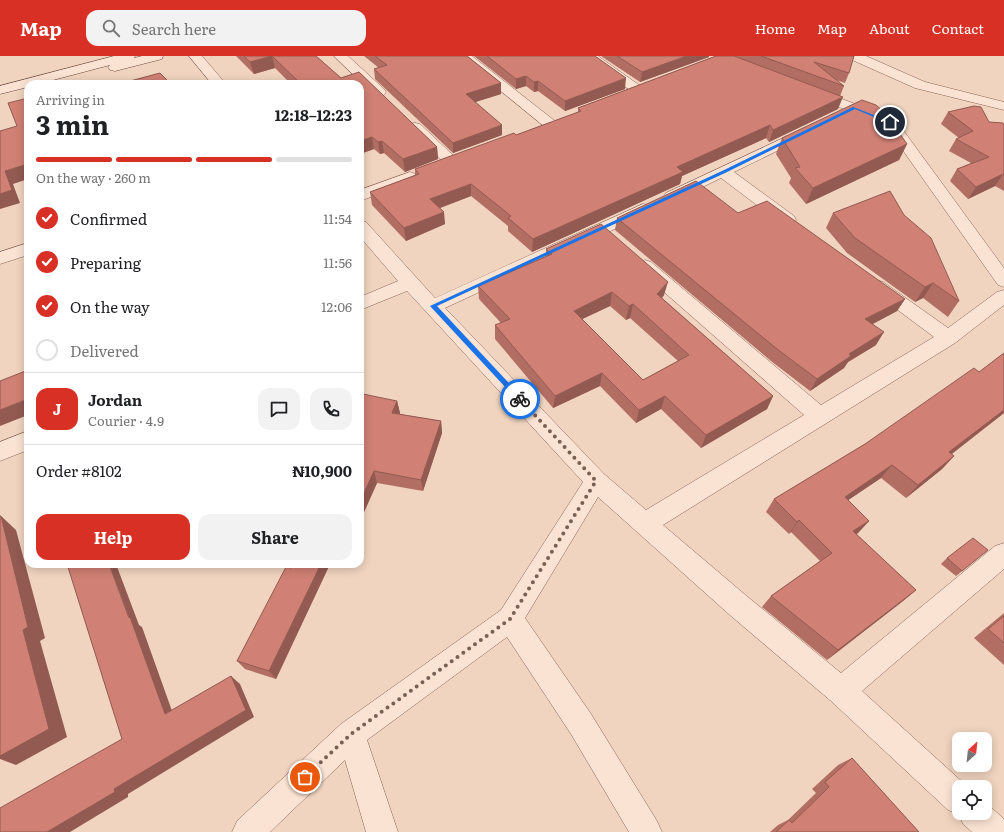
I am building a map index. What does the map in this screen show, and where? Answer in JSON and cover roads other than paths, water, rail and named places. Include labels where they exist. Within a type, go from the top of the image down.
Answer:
[{"type":"street","points":[[38,80],[129,56]]},
{"type":"street","points":[[67,80],[157,56]]},
{"type":"street","points":[[195,56],[216,80]]},
{"type":"street","points":[[340,56],[391,104]]},
{"type":"street","points":[[464,56],[550,124]]},
{"type":"street","points":[[589,56],[639,90]]},
{"type":"street","points":[[855,56],[920,85],[1004,106]]},
{"type":"street","points":[[0,90],[24,84]]},
{"type":"street","points":[[624,96],[654,84]]},
{"type":"street","points":[[798,87],[890,122],[1004,281]]},
{"type":"street","points":[[0,98],[24,91]]},
{"type":"street","points":[[433,306],[723,172],[855,108]]},
{"type":"street","points":[[536,129],[565,118]]},
{"type":"street","points":[[407,120],[452,162]]},
{"type":"street","points":[[438,167],[466,156]]},
{"type":"street","points":[[364,194],[424,172]]},
{"type":"street","points":[[723,172],[800,229]]},
{"type":"street","points":[[600,228],[820,416]]},
{"type":"street","points":[[364,231],[410,283],[596,481],[740,607],[841,691],[952,794]]},
{"type":"street","points":[[0,258],[24,250]]},
{"type":"street","points":[[865,276],[948,338]]},
{"type":"street","points":[[364,302],[410,283]]},
{"type":"street","points":[[644,523],[948,338],[1004,296]]},
{"type":"street","points":[[0,452],[24,442]]},
{"type":"street","points":[[248,832],[351,734],[510,619],[596,481]]},
{"type":"street","points":[[841,691],[1002,558]]},
{"type":"street","points":[[510,619],[581,724],[646,832]]},
{"type":"street","points":[[351,734],[382,832]]},
{"type":"street","points":[[981,820],[994,832]]}]
